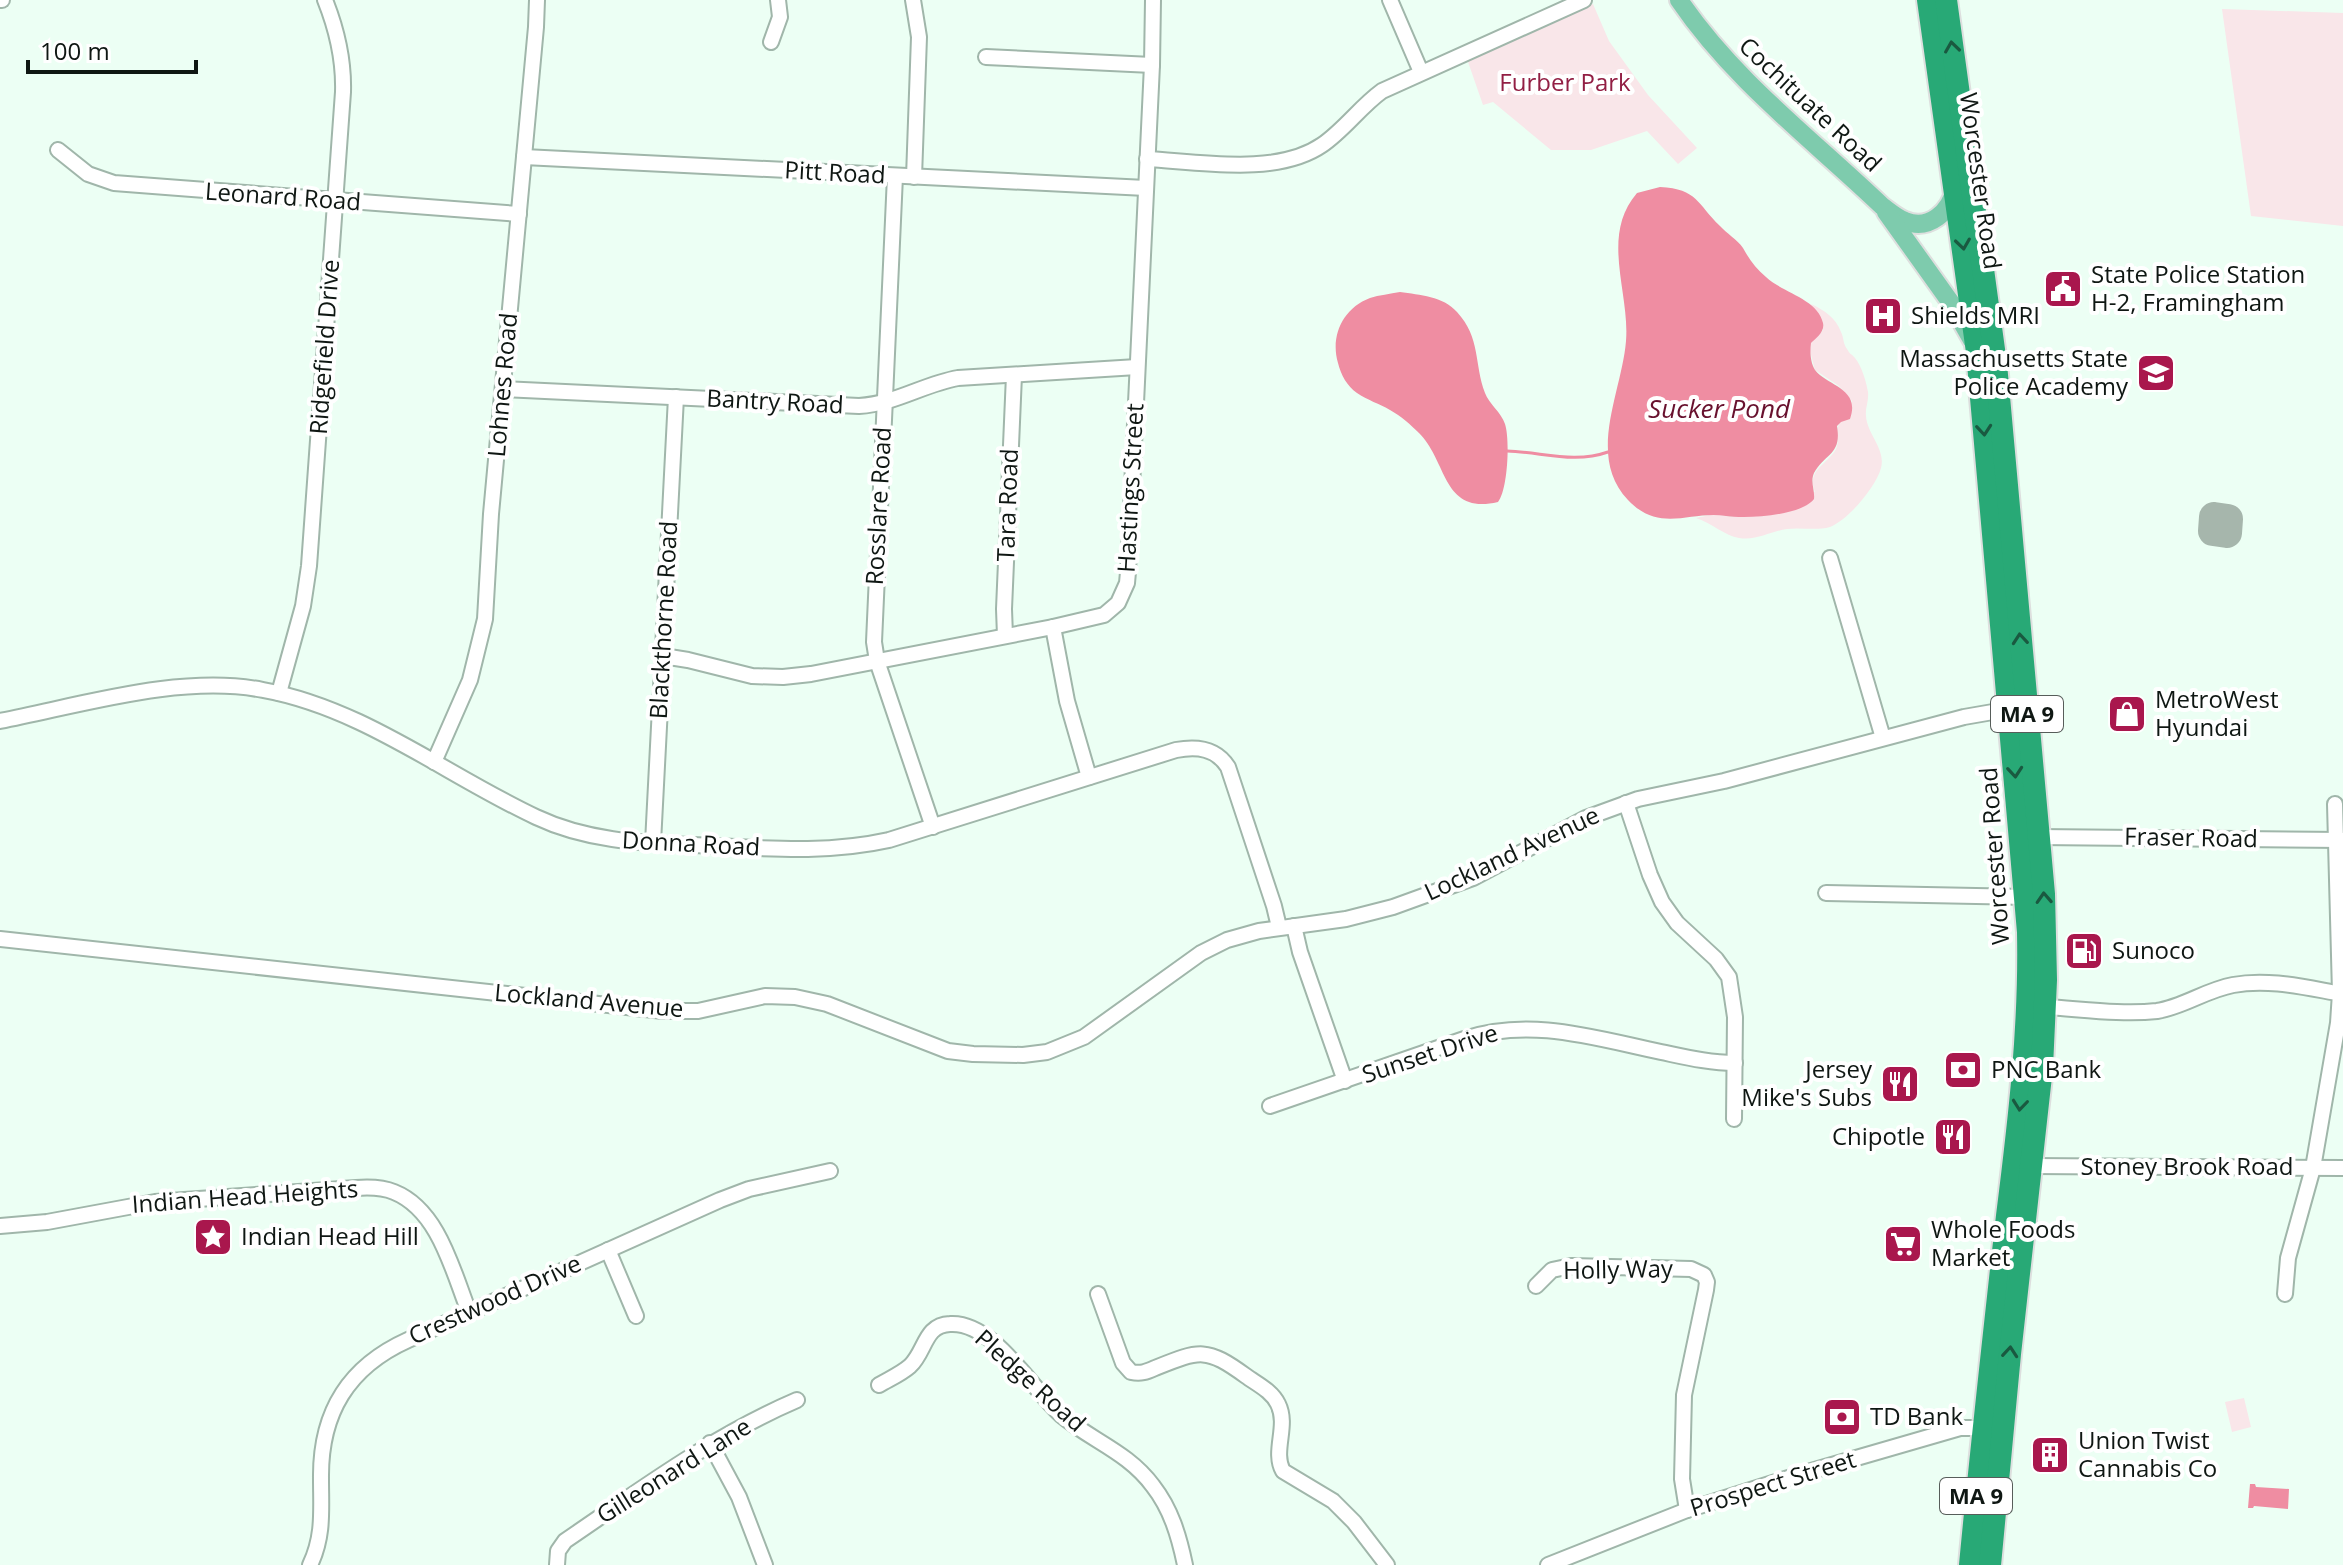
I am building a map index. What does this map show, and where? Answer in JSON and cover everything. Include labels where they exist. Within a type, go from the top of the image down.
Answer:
[{"type":"highway","name":"Worcester Road","points":[[1928,0],[1977,352],[2010,709],[2029,962],[2025,1058],[1993,1428],[1992,1561]]},
{"type":"highway","name":"Worcester Road","points":[[1946,0],[1993,341],[2045,925],[2046,1007],[2031,1166],[2017,1282],[1970,1565]]},
{"type":"main road","name":"Cochituate Road","points":[[1679,0],[1700,31],[1740,76],[1882,206],[1906,221],[1931,221],[1945,211],[1955,189]]},
{"type":"main road","name":"Cochituate Road","points":[[1882,206],[1951,303],[1977,352]]},
{"type":"street","name":"Ridgefield Drive","points":[[279,693],[301,615],[309,566],[344,79],[338,39],[325,0]]},
{"type":"street","name":"Lohnes Road","points":[[434,762],[464,695],[482,634],[537,0]]},
{"type":"street","points":[[771,42],[780,17],[778,0]]},
{"type":"street","points":[[913,0],[919,37],[914,177]]},
{"type":"street","name":"Hastings Street","points":[[663,656],[752,676],[811,674],[1053,627],[1104,615],[1118,603],[1127,583],[1153,0]]},
{"type":"street","points":[[1390,0],[1421,72]]},
{"type":"street","points":[[1147,159],[1264,164],[1301,156],[1324,144],[1382,91],[1584,0]]},
{"type":"street","points":[[986,57],[1152,65]]},
{"type":"street","name":"Leonard Road","points":[[58,150],[88,174],[114,183],[519,214]]},
{"type":"street","name":"Pitt Road","points":[[524,157],[1146,188]]},
{"type":"street","name":"Rosslare Road","points":[[895,176],[874,632],[877,661],[933,827]]},
{"type":"street","name":"Bantry Road","points":[[503,389],[859,406],[884,403],[947,380],[1115,366],[1137,367]]},
{"type":"street","name":"Tara Road","points":[[1005,636],[1014,375]]},
{"type":"street","name":"Blackthorne Road","points":[[653,843],[676,397]]},
{"type":"street","points":[[1830,558],[1883,738]]},
{"type":"street","points":[[1053,627],[1067,701],[1089,777]]},
{"type":"street","name":"Donna Road","points":[[0,721],[183,686],[242,687],[279,693],[333,709],[552,824],[596,837],[653,843],[823,849],[874,843],[1187,748],[1207,749],[1223,759],[1232,778],[1279,927]]},
{"type":"street","name":"Lockland Avenue","points":[[0,939],[663,1011],[698,1011],[779,995],[827,1004],[948,1051],[1023,1055],[1047,1052],[1072,1043],[1214,946],[1242,935],[1378,912],[1457,885],[1586,818],[1626,803],[1724,781],[1964,717],[2010,709]]},
{"type":"street","points":[[1626,803],[1662,902],[1677,923],[1716,959],[1729,977],[1735,1017],[1734,1119]]},
{"type":"street","points":[[2285,1294],[2288,1258],[2313,1168],[2341,994],[2340,840],[2335,804]]},
{"type":"street","name":"Fraser Road","points":[[2038,837],[2340,840]]},
{"type":"street","points":[[1826,893],[2026,897]]},
{"type":"street","points":[[1294,926],[1300,952],[1345,1081]]},
{"type":"street","points":[[2046,1007],[2158,1011],[2218,989],[2256,983],[2277,983],[2341,994]]},
{"type":"street","name":"Sunset Drive","points":[[1270,1106],[1479,1034],[1515,1028],[1569,1033],[1701,1061],[1735,1063]]},
{"type":"street","name":"Stoney Brook Road","points":[[2031,1166],[2343,1168]]},
{"type":"street","name":"Crestwood Drive","points":[[310,1565],[321,1533],[321,1467],[324,1440],[332,1414],[343,1391],[361,1369],[382,1353],[735,1194],[830,1171]]},
{"type":"street","name":"Indian Head Heights","points":[[0,1226],[47,1222],[155,1202],[383,1188],[406,1198],[424,1214],[446,1253],[469,1312]]},
{"type":"street","points":[[608,1250],[636,1316]]},
{"type":"street","name":"Holly Way","points":[[1536,1286],[1552,1270],[1571,1266],[1691,1269],[1704,1275],[1706,1290],[1684,1395],[1682,1479],[1687,1510]]},
{"type":"street","points":[[1098,1294],[1123,1363],[1131,1372],[1144,1373],[1189,1356],[1211,1355],[1227,1362],[1269,1392],[1282,1414],[1279,1460],[1283,1471],[1333,1501],[1354,1522],[1387,1565]]},
{"type":"street","name":"Pledge Road","points":[[879,1385],[910,1366],[933,1329],[949,1324],[977,1331],[1008,1355],[1062,1416],[1121,1454],[1142,1473],[1166,1506],[1178,1535],[1185,1565]]},
{"type":"street","name":"Gilleonard Lane","points":[[557,1558],[565,1541],[710,1443],[797,1400]]},
{"type":"street","name":"Prospect Street","points":[[1548,1565],[1687,1510],[1801,1474],[1960,1428],[1993,1428]]},
{"type":"street","points":[[710,1443],[739,1497],[765,1565]]},
{"type":"green space","name":"Furber Park","points":[[1593,4],[1609,41],[1648,95],[1697,148],[1678,164],[1647,131],[1591,150],[1551,150],[1493,102],[1483,105],[1467,59]]},
{"type":"green space","points":[[2222,9],[2343,13],[2343,226],[2251,216]]},
{"type":"green space","points":[[1811,304],[1836,323],[1846,347],[1862,370],[1868,392],[1867,423],[1881,454],[1881,468],[1860,502],[1845,518],[1830,527],[1787,529],[1746,539],[1734,537],[1696,518],[1715,514],[1731,517],[1815,492],[1815,473],[1836,449],[1839,424],[1852,401],[1839,386],[1815,370],[1811,343],[1823,330],[1820,316]]},
{"type":"green space","points":[[2244,1398],[2251,1427],[2232,1432],[2225,1402]]},
{"type":"water","name":"Sucker Pond","points":[[1660,187],[1690,194],[1741,245],[1762,274],[1807,302],[1820,315],[1823,329],[1811,343],[1812,364],[1820,375],[1847,394],[1852,409],[1850,419],[1837,426],[1835,448],[1814,473],[1814,499],[1807,505],[1786,513],[1760,516],[1664,518],[1640,510],[1616,483],[1609,464],[1608,444],[1626,341],[1618,246],[1620,227],[1637,193]]},
{"type":"water","points":[[1400,292],[1431,297],[1445,303],[1457,312],[1470,332],[1485,393],[1507,431],[1506,476],[1498,502],[1480,504],[1466,501],[1456,494],[1419,433],[1394,412],[1357,393],[1343,376],[1336,343],[1337,333],[1346,316],[1370,298]]},
{"type":"water","points":[[2250,1484],[2289,1489],[2288,1509],[2248,1508]]},
{"type":"waterway","points":[[1507,451],[1570,457],[1608,452]]},
{"type":"taxiway","points":[[2214,517],[2228,519],[2227,533],[2213,531],[2214,517]]},
{"type":"place","name":"State Police Station H-2, Framingham","points":[[2063,289]]},
{"type":"place","name":"Shields MRI","points":[[1883,316]]},
{"type":"place","name":"Massachusetts State Police Academy","points":[[2156,373]]},
{"type":"place","name":"MetroWest Hyundai","points":[[2127,714]]},
{"type":"place","name":"Sunoco","points":[[2084,951]]},
{"type":"place","name":"PNC Bank","points":[[1963,1070]]},
{"type":"place","name":"Jersey Mike's Subs","points":[[1900,1084]]},
{"type":"place","name":"Chipotle","points":[[1953,1137]]},
{"type":"place","name":"Indian Head Hill","points":[[213,1237]]},
{"type":"place","name":"Whole Foods Market","points":[[1903,1244]]},
{"type":"place","name":"TD Bank","points":[[1842,1417]]},
{"type":"place","name":"Union Twist Cannabis Co","points":[[2050,1455]]}]
